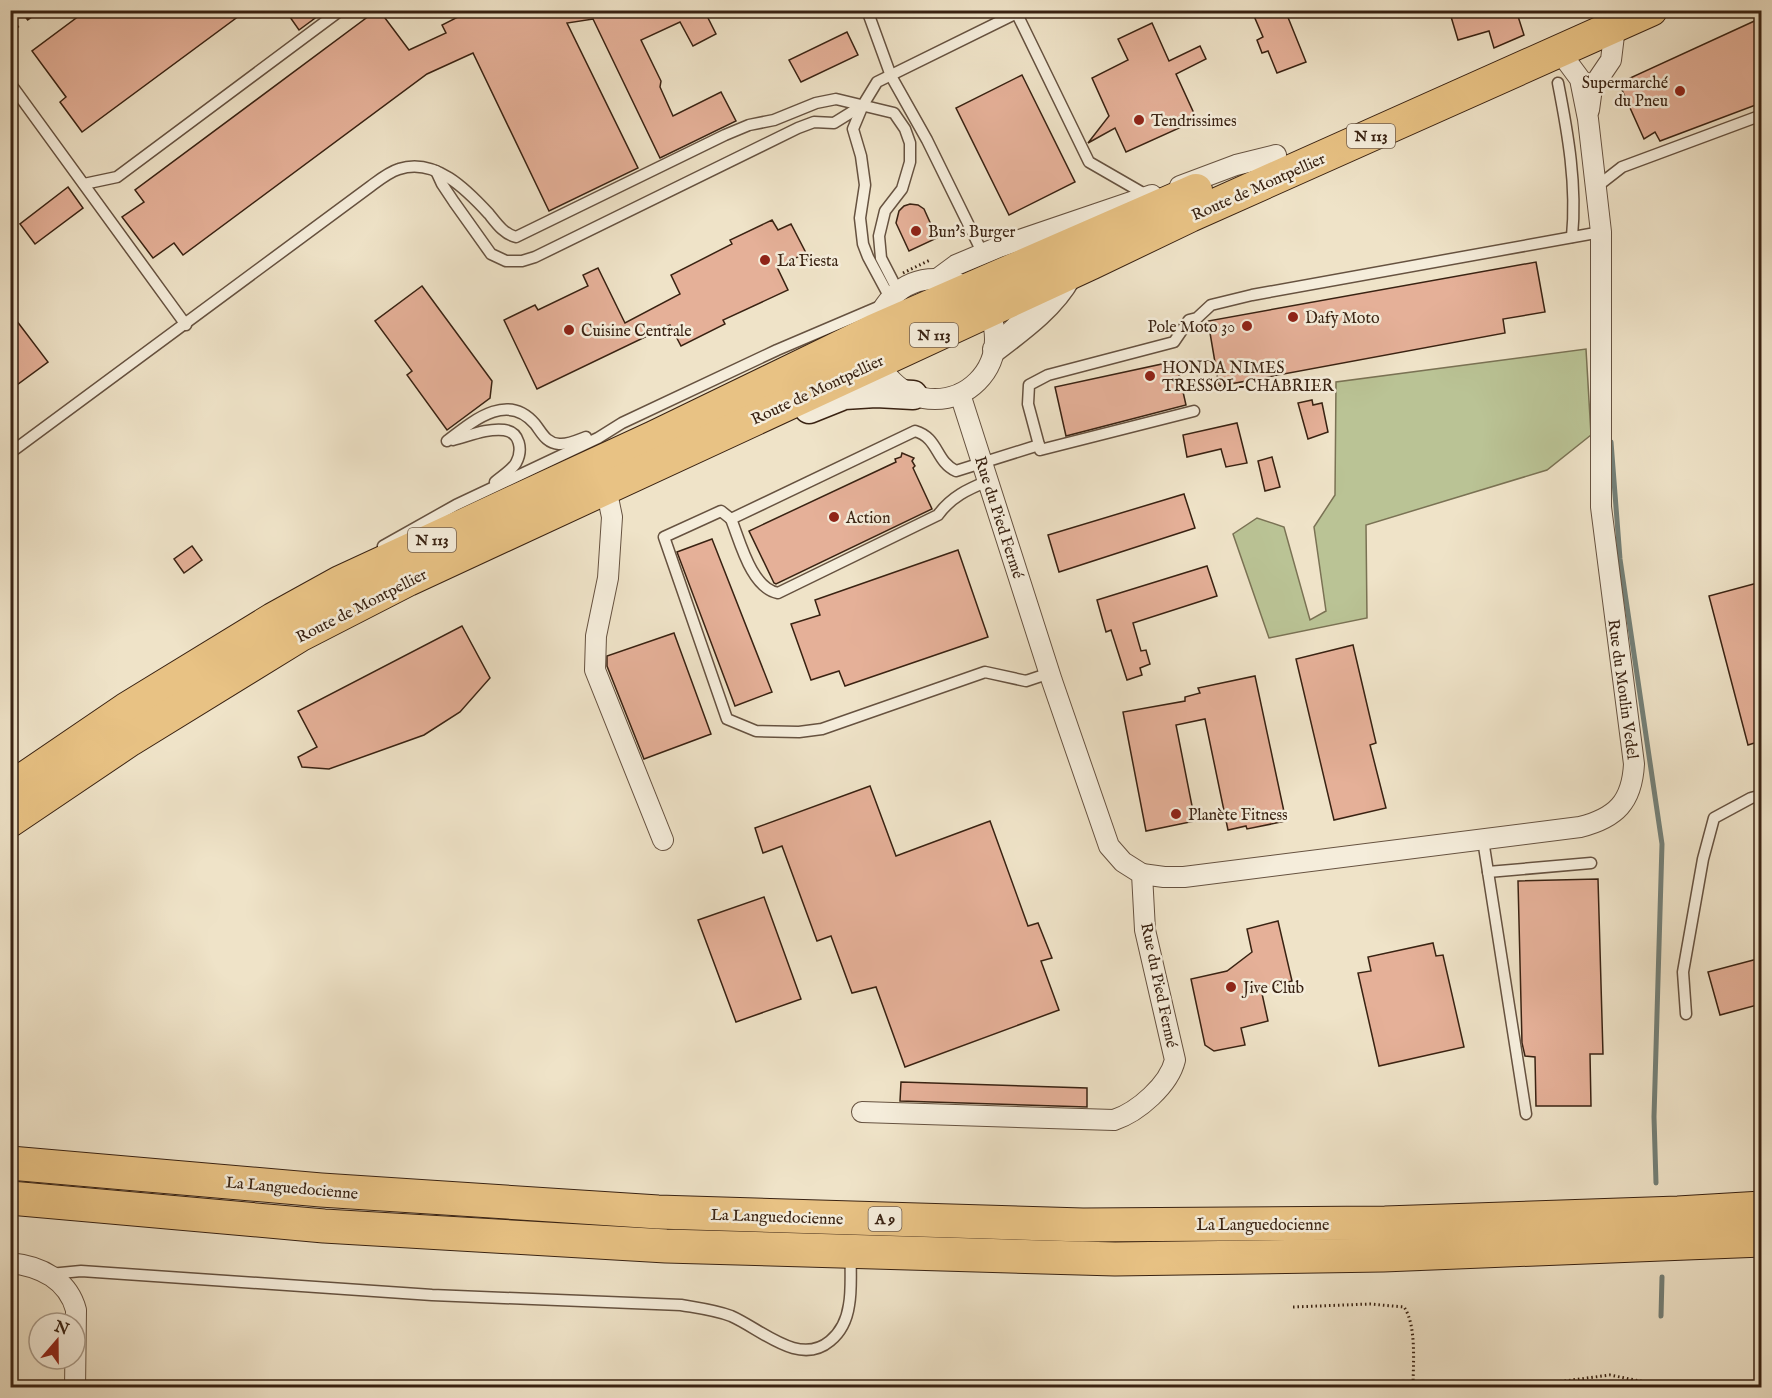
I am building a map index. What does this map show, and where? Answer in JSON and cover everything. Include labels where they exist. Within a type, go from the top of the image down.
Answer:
[{"type":"highway","name":"La Languedocienne","points":[[10,1163],[321,1190],[647,1212],[1071,1225],[1385,1223],[1761,1208]]},
{"type":"highway","name":"La Languedocienne","points":[[10,1198],[335,1227],[666,1246],[1115,1259],[1395,1255],[1761,1240]]},
{"type":"main road","name":"Route de Montpellier","points":[[978,300],[1276,154],[1468,73],[1610,19],[1652,10]]},
{"type":"main road","name":"Route de Montpellier","points":[[10,788],[126,710],[273,619],[340,582],[654,437],[886,317],[978,300],[1085,268],[1190,216],[1560,52],[1610,19]]},
{"type":"main road","name":"Route de Montpellier","points":[[10,820],[130,740],[299,636],[408,580],[656,465],[886,317]]},
{"type":"street","name":"Rue du Moulin Vedel","points":[[1588,118],[1592,88],[1611,60],[1610,19]]},
{"type":"street","name":"Rue du Moulin Vedel","points":[[1143,874],[1184,877],[1580,828],[1599,822],[1613,814],[1630,792],[1634,780],[1634,764],[1601,507],[1600,232],[1588,118],[1580,79],[1560,52]]},
{"type":"street","points":[[937,279],[956,265],[983,254],[1236,165],[1276,154]]},
{"type":"street","points":[[656,465],[687,463],[844,395],[876,393],[937,399],[960,394],[979,380],[993,355],[1040,303],[1085,268]]},
{"type":"street","points":[[913,395],[892,382],[886,317],[917,282],[937,279],[953,281],[978,300],[995,337],[993,355]]},
{"type":"street","name":"Rue du Pied Fermé","points":[[862,1112],[1114,1120],[1128,1116],[1141,1106],[1170,1073],[1175,1054],[1145,930],[1143,874],[1123,862],[1109,846],[1050,673],[960,394]]},
{"type":"street","points":[[606,488],[612,516],[608,578],[596,639],[595,670],[663,840]]},
{"type":"street","points":[[10,1263],[31,1266],[50,1274],[66,1288],[73,1299],[76,1310],[74,1385]]},
{"type":"lane","points":[[84,184],[117,177],[341,10]]},
{"type":"lane","points":[[867,10],[891,76],[927,140],[983,254]]},
{"type":"lane","points":[[886,317],[863,244],[860,218],[865,185],[861,156],[853,129],[863,105],[877,82],[1020,12],[1089,162],[1148,196]]},
{"type":"lane","points":[[10,83],[186,325]]},
{"type":"lane","points":[[1558,83],[1569,135],[1574,210],[1572,237]]},
{"type":"lane","points":[[10,453],[371,186],[398,169],[418,166],[436,171],[469,191],[504,232],[516,237],[725,135],[774,120],[816,103],[836,99],[894,113],[905,129],[910,143],[910,162],[902,189],[885,211],[879,236],[886,317]]},
{"type":"lane","points":[[436,171],[442,184],[491,254],[506,261],[522,261],[535,257],[814,122],[834,123],[863,105]]},
{"type":"lane","points":[[1595,188],[1622,167],[1761,115]]},
{"type":"lane","points":[[758,124],[767,144]]},
{"type":"lane","points":[[1194,411],[1040,450],[1028,404],[1029,385],[1048,375],[1174,342],[1189,320],[1197,318],[1210,305],[1252,295],[1600,232]]},
{"type":"lane","points":[[487,489],[516,464],[519,442],[514,434],[506,430],[492,430],[447,441],[472,422],[501,408],[519,411],[534,423],[544,438],[557,444],[576,440],[622,423],[777,350],[886,317]]},
{"type":"lane","points":[[340,582],[381,548],[487,489],[598,438],[622,423]]},
{"type":"lane","points":[[731,519],[915,431],[923,433],[937,448],[945,465],[956,471],[967,469],[985,471]]},
{"type":"lane","points":[[1039,445],[985,471],[973,487],[947,502],[939,515],[778,593],[766,589],[754,575],[731,519],[721,511],[664,537],[727,718],[756,731],[799,732],[822,729],[985,672],[1026,681],[1050,673]]},
{"type":"lane","points":[[1686,1014],[1683,972],[1703,859],[1714,818],[1761,795]]},
{"type":"lane","points":[[1483,840],[1526,1114]]},
{"type":"lane","points":[[1488,872],[1591,863]]},
{"type":"lane","points":[[50,1274],[81,1270],[432,1295],[681,1305],[729,1316],[794,1349],[812,1351],[825,1345],[843,1326],[849,1306],[851,1251]]},
{"type":"path","points":[[1293,1307],[1370,1304],[1404,1307],[1409,1315],[1413,1348],[1413,1388]]},
{"type":"path","points":[[1511,1388],[1610,1375],[1645,1382],[1642,1388]]},
{"type":"green space","points":[[1586,349],[1591,435],[1547,470],[1366,525],[1367,618],[1269,638],[1233,534],[1257,518],[1284,527],[1310,620],[1326,611],[1314,527],[1335,495],[1336,382]]},
{"type":"building","points":[[87,10],[247,10],[82,132],[60,102],[66,97],[32,51]]},
{"type":"building","points":[[285,10],[326,10],[299,30]]},
{"type":"building","points":[[377,10],[409,50],[446,33],[442,25],[458,17],[454,10],[704,10],[716,34],[693,46],[680,22],[641,40],[661,81],[660,87],[673,116],[721,92],[736,121],[660,158],[593,19],[567,23],[638,168],[549,211],[473,53],[427,74],[183,255],[174,243],[153,258],[122,217],[144,202],[135,190]]},
{"type":"building","points":[[1266,10],[1285,10],[1306,62],[1277,73],[1268,51],[1262,53],[1257,40],[1263,37],[1254,16]]},
{"type":"building","points":[[1449,10],[1516,10],[1524,35],[1494,48],[1489,31],[1458,40]]},
{"type":"building","points":[[1761,18],[1761,103],[1660,141],[1655,132],[1644,139],[1622,90],[1633,84],[1630,78]]},
{"type":"building","points":[[1152,23],[1169,61],[1200,46],[1206,59],[1176,74],[1197,120],[1126,152],[1115,128],[1088,143],[1109,116],[1092,78],[1128,60],[1118,39]]},
{"type":"building","points":[[847,32],[858,55],[801,82],[789,60]]},
{"type":"building","points":[[1022,75],[1075,182],[1009,215],[956,108]]},
{"type":"building","points":[[68,187],[83,208],[35,244],[20,224]]},
{"type":"building","name":"Bun's Burger","points":[[910,204],[924,209],[937,238],[909,251],[896,223],[899,211]]},
{"type":"building","points":[[772,220],[778,230],[791,224],[806,253],[777,267],[788,290],[723,320],[725,324],[681,346],[670,325],[537,389],[504,320],[535,305],[538,310],[588,286],[583,275],[598,268],[625,323],[680,294],[671,275],[732,244],[730,240]]},
{"type":"building","points":[[1536,262],[1545,312],[1503,319],[1505,333],[1219,386],[1208,321]]},
{"type":"building","points":[[422,286],[492,381],[490,398],[447,430],[407,375],[412,371],[375,321]]},
{"type":"building","points":[[10,312],[48,362],[10,390]]},
{"type":"building","points":[[1176,361],[1186,405],[1066,436],[1055,387]]},
{"type":"building","points":[[1312,400],[1313,405],[1322,403],[1328,432],[1308,439],[1298,403]]},
{"type":"building","points":[[1237,423],[1247,463],[1226,467],[1221,449],[1187,457],[1183,435]]},
{"type":"building","points":[[902,453],[914,458],[913,468],[932,509],[774,583],[749,531],[896,462],[895,459],[901,457]]},
{"type":"building","points":[[1272,457],[1280,487],[1265,491],[1258,461]]},
{"type":"building","points":[[1184,494],[1195,528],[1059,572],[1048,535]]},
{"type":"building","points":[[712,539],[772,692],[735,706],[677,552]]},
{"type":"building","points":[[192,546],[202,560],[184,573],[174,559]]},
{"type":"building","points":[[958,550],[988,637],[845,686],[839,671],[811,680],[791,624],[820,615],[815,600]]},
{"type":"building","points":[[1207,566],[1217,596],[1133,623],[1141,651],[1146,650],[1150,664],[1140,668],[1142,675],[1127,680],[1111,630],[1106,632],[1097,600]]},
{"type":"building","points":[[1761,582],[1761,741],[1748,745],[1709,596]]},
{"type":"building","points":[[462,626],[490,678],[460,712],[424,735],[329,769],[302,767],[298,757],[317,747],[298,711]]},
{"type":"building","points":[[674,633],[711,734],[644,759],[607,666],[607,656]]},
{"type":"building","points":[[1353,645],[1376,743],[1370,745],[1386,808],[1334,820],[1296,659]]},
{"type":"building","points":[[1255,676],[1286,821],[1247,829],[1246,826],[1228,830],[1205,719],[1176,725],[1195,821],[1146,831],[1123,712],[1185,701],[1185,697],[1200,693],[1198,688]]},
{"type":"building","points":[[870,786],[896,856],[990,821],[1028,926],[1038,923],[1052,958],[1041,961],[1059,1010],[905,1067],[876,987],[852,993],[831,936],[817,941],[782,846],[763,853],[755,828]]},
{"type":"building","points":[[1598,879],[1603,1054],[1590,1054],[1591,1106],[1536,1106],[1535,1057],[1525,1056],[1522,1043],[1518,881]]},
{"type":"building","points":[[764,897],[801,999],[736,1022],[698,920]]},
{"type":"building","points":[[1278,921],[1292,981],[1261,989],[1268,1021],[1241,1028],[1245,1045],[1214,1051],[1205,1045],[1191,979],[1227,971],[1252,952],[1247,929]]},
{"type":"building","points":[[1433,943],[1436,956],[1443,955],[1464,1047],[1379,1066],[1358,973],[1371,971],[1368,957]]},
{"type":"building","points":[[1761,958],[1761,1004],[1720,1015],[1708,972]]},
{"type":"building","points":[[901,1082],[1087,1088],[1087,1107],[900,1101]]},
{"type":"waterway","points":[[1611,442],[1620,559],[1662,844],[1654,1117],[1656,1183]]},
{"type":"waterway","points":[[1661,1316],[1662,1277]]},
{"type":"railway","points":[[10,14],[15,10]]},
{"type":"railway","points":[[10,31],[39,10]]},
{"type":"place","name":"Supermarché du Pneu","points":[[1680,91]]},
{"type":"place","name":"Tendrissimes","points":[[1139,120]]},
{"type":"place","name":"Bun's Burger","points":[[916,231]]},
{"type":"place","name":"La Fiesta","points":[[765,260]]},
{"type":"place","name":"Dafy Moto","points":[[1293,317]]},
{"type":"place","name":"Pole Moto 30","points":[[1247,326]]},
{"type":"place","name":"Cuisine Centrale","points":[[569,330]]},
{"type":"place","name":"HONDA NIMES TRESSOL-CHABRIER","points":[[1150,376]]},
{"type":"place","name":"Action","points":[[834,517]]},
{"type":"place","name":"Planète Fitness","points":[[1176,814]]},
{"type":"place","name":"Jive Club","points":[[1231,987]]}]
